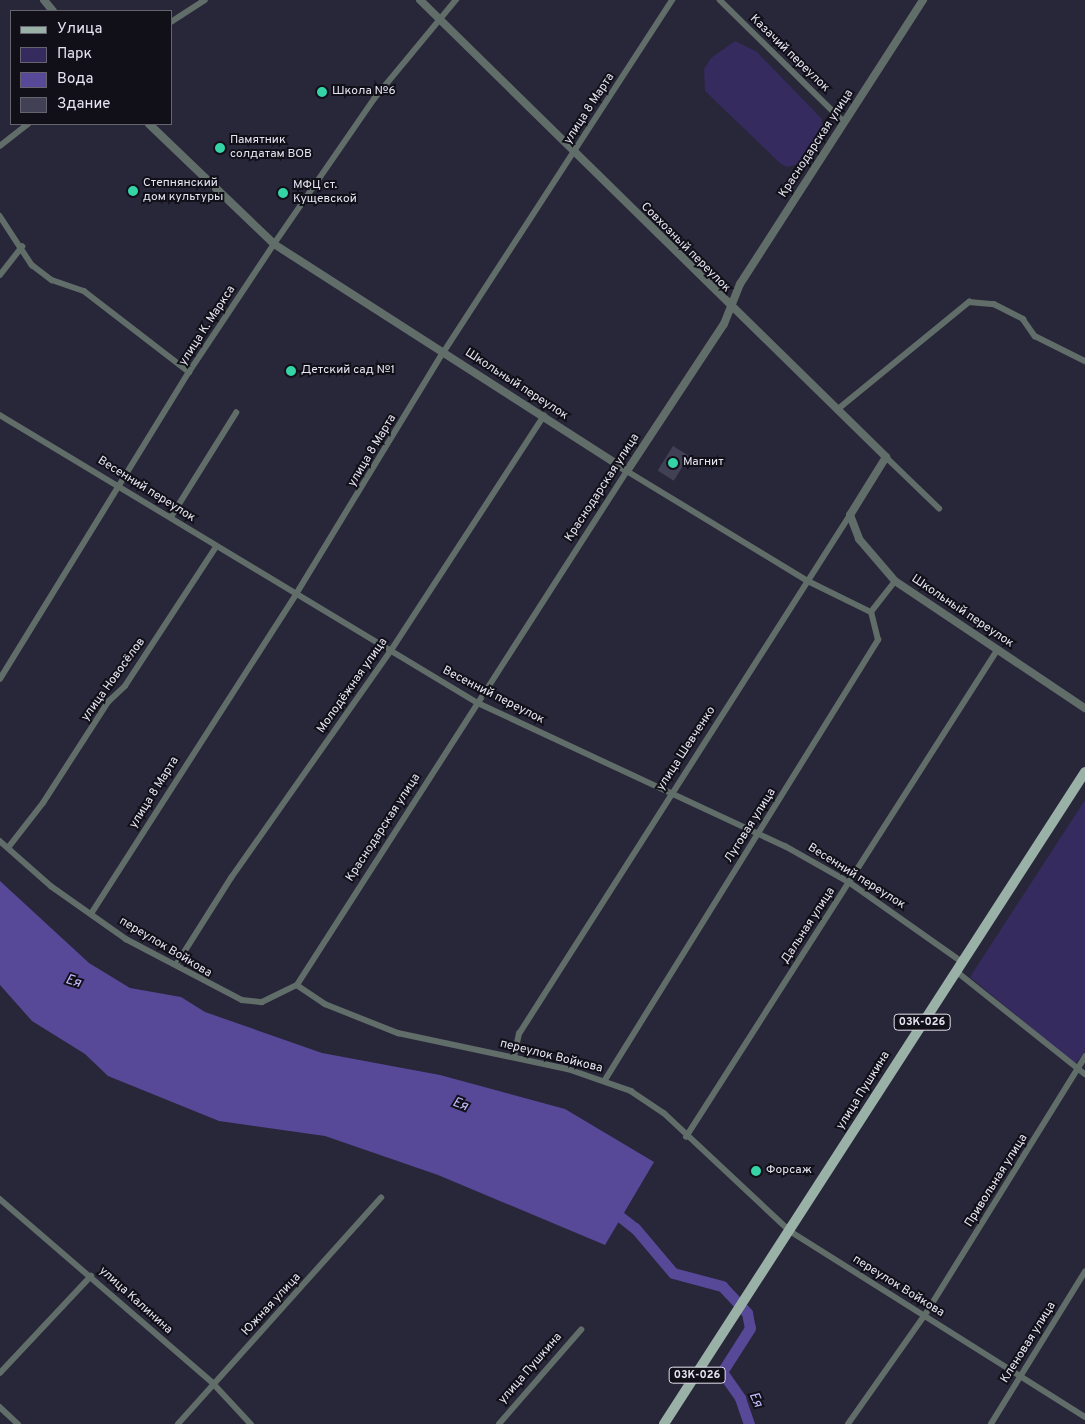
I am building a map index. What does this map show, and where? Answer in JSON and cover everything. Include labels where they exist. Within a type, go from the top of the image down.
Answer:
[{"type":"main road","name":"улица Пушкина","points":[[664,1424],[1085,772]]},
{"type":"street","points":[[44,0],[52,10]]},
{"type":"street","points":[[172,21],[205,0]]},
{"type":"street","name":"Совхозный переулок","points":[[420,0],[730,308],[939,508]]},
{"type":"street","name":"улица К. Маркса","points":[[0,679],[189,372],[285,227],[429,29],[456,0]]},
{"type":"street","name":"улица 8 Марта","points":[[91,914],[295,596],[443,354],[672,0]]},
{"type":"street","name":"Казачий переулок","points":[[720,0],[844,122]]},
{"type":"street","name":"Краснодарская улица","points":[[297,985],[627,471],[724,324],[730,308],[844,122],[923,0]]},
{"type":"street","points":[[0,146],[27,125]]},
{"type":"street","name":"Школьный переулок","points":[[150,125],[274,244],[627,471],[808,581],[872,612]]},
{"type":"street","points":[[0,216],[32,264],[52,280],[84,291],[189,372]]},
{"type":"street","points":[[0,275],[22,247]]},
{"type":"street","points":[[837,410],[969,302],[994,304],[1023,319],[1036,336],[1085,361]]},
{"type":"street","points":[[171,517],[236,413]]},
{"type":"street","name":"Весенний переулок","points":[[0,415],[120,484],[295,596],[478,703],[757,836],[785,846],[849,882],[958,966],[1085,1074]]},
{"type":"street","name":"Молодёжная улица","points":[[176,965],[231,878],[390,652],[544,416]]},
{"type":"street","name":"улица Шевченко","points":[[514,1057],[519,1034],[886,457]]},
{"type":"street","name":"Школьный переулок","points":[[850,515],[859,539],[895,581],[1085,708]]},
{"type":"street","name":"улица Новосёлов","points":[[8,848],[43,803],[108,702],[125,686],[216,547]]},
{"type":"street","points":[[872,612],[895,581]]},
{"type":"street","name":"Луговая улица","points":[[605,1080],[878,640],[872,612]]},
{"type":"street","name":"Дальная улица","points":[[686,1137],[998,649]]},
{"type":"street","name":"переулок Войкова","points":[[0,841],[91,914],[176,965],[242,1000],[262,1002],[297,985],[325,1004],[398,1033],[514,1057],[605,1080],[664,1113],[686,1137],[790,1231],[1085,1417]]},
{"type":"street","name":"Привольная улица","points":[[848,1424],[925,1315],[1079,1070],[1085,1057]]},
{"type":"street","name":"Южная улица","points":[[178,1424],[212,1383],[381,1198]]},
{"type":"street","name":"улица Калинина","points":[[0,1199],[92,1276],[212,1383],[250,1424]]},
{"type":"street","name":"Кленовая улица","points":[[991,1424],[1085,1272]]},
{"type":"street","points":[[0,1373],[92,1276]]},
{"type":"street","name":"улица Пушкина","points":[[499,1424],[581,1330]]},
{"type":"street","points":[[0,1407],[18,1424]]},
{"type":"green space","points":[[735,41],[757,52],[822,119],[821,140],[804,163],[787,167],[781,164],[705,91],[704,69],[711,58]]},
{"type":"green space","points":[[1085,800],[1085,1052],[1075,1064],[970,977]]},
{"type":"water","points":[[0,881],[89,963],[130,988],[181,997],[205,1012],[322,1053],[440,1075],[565,1109],[654,1162],[605,1245],[438,1175],[325,1136],[219,1121],[108,1076],[85,1054],[32,1021],[0,985]]},
{"type":"building","name":"Магнит","points":[[673,446],[689,456],[674,481],[658,471]]},
{"type":"waterway","name":"Ея","points":[[609,1208],[635,1228],[673,1273],[722,1286],[747,1313],[750,1328],[722,1372],[740,1398],[749,1424]]},
{"type":"place","name":"Школа №6","points":[[322,92]]},
{"type":"place","name":"Памятник солдатам ВОВ","points":[[220,148]]},
{"type":"place","name":"Степнянский дом культуры","points":[[133,191]]},
{"type":"place","name":"МФЦ ст. Кущевской","points":[[283,193]]},
{"type":"place","name":"Детский сад №1","points":[[291,371]]},
{"type":"place","name":"Магнит","points":[[673,463]]},
{"type":"place","name":"Форсаж","points":[[756,1171]]}]
